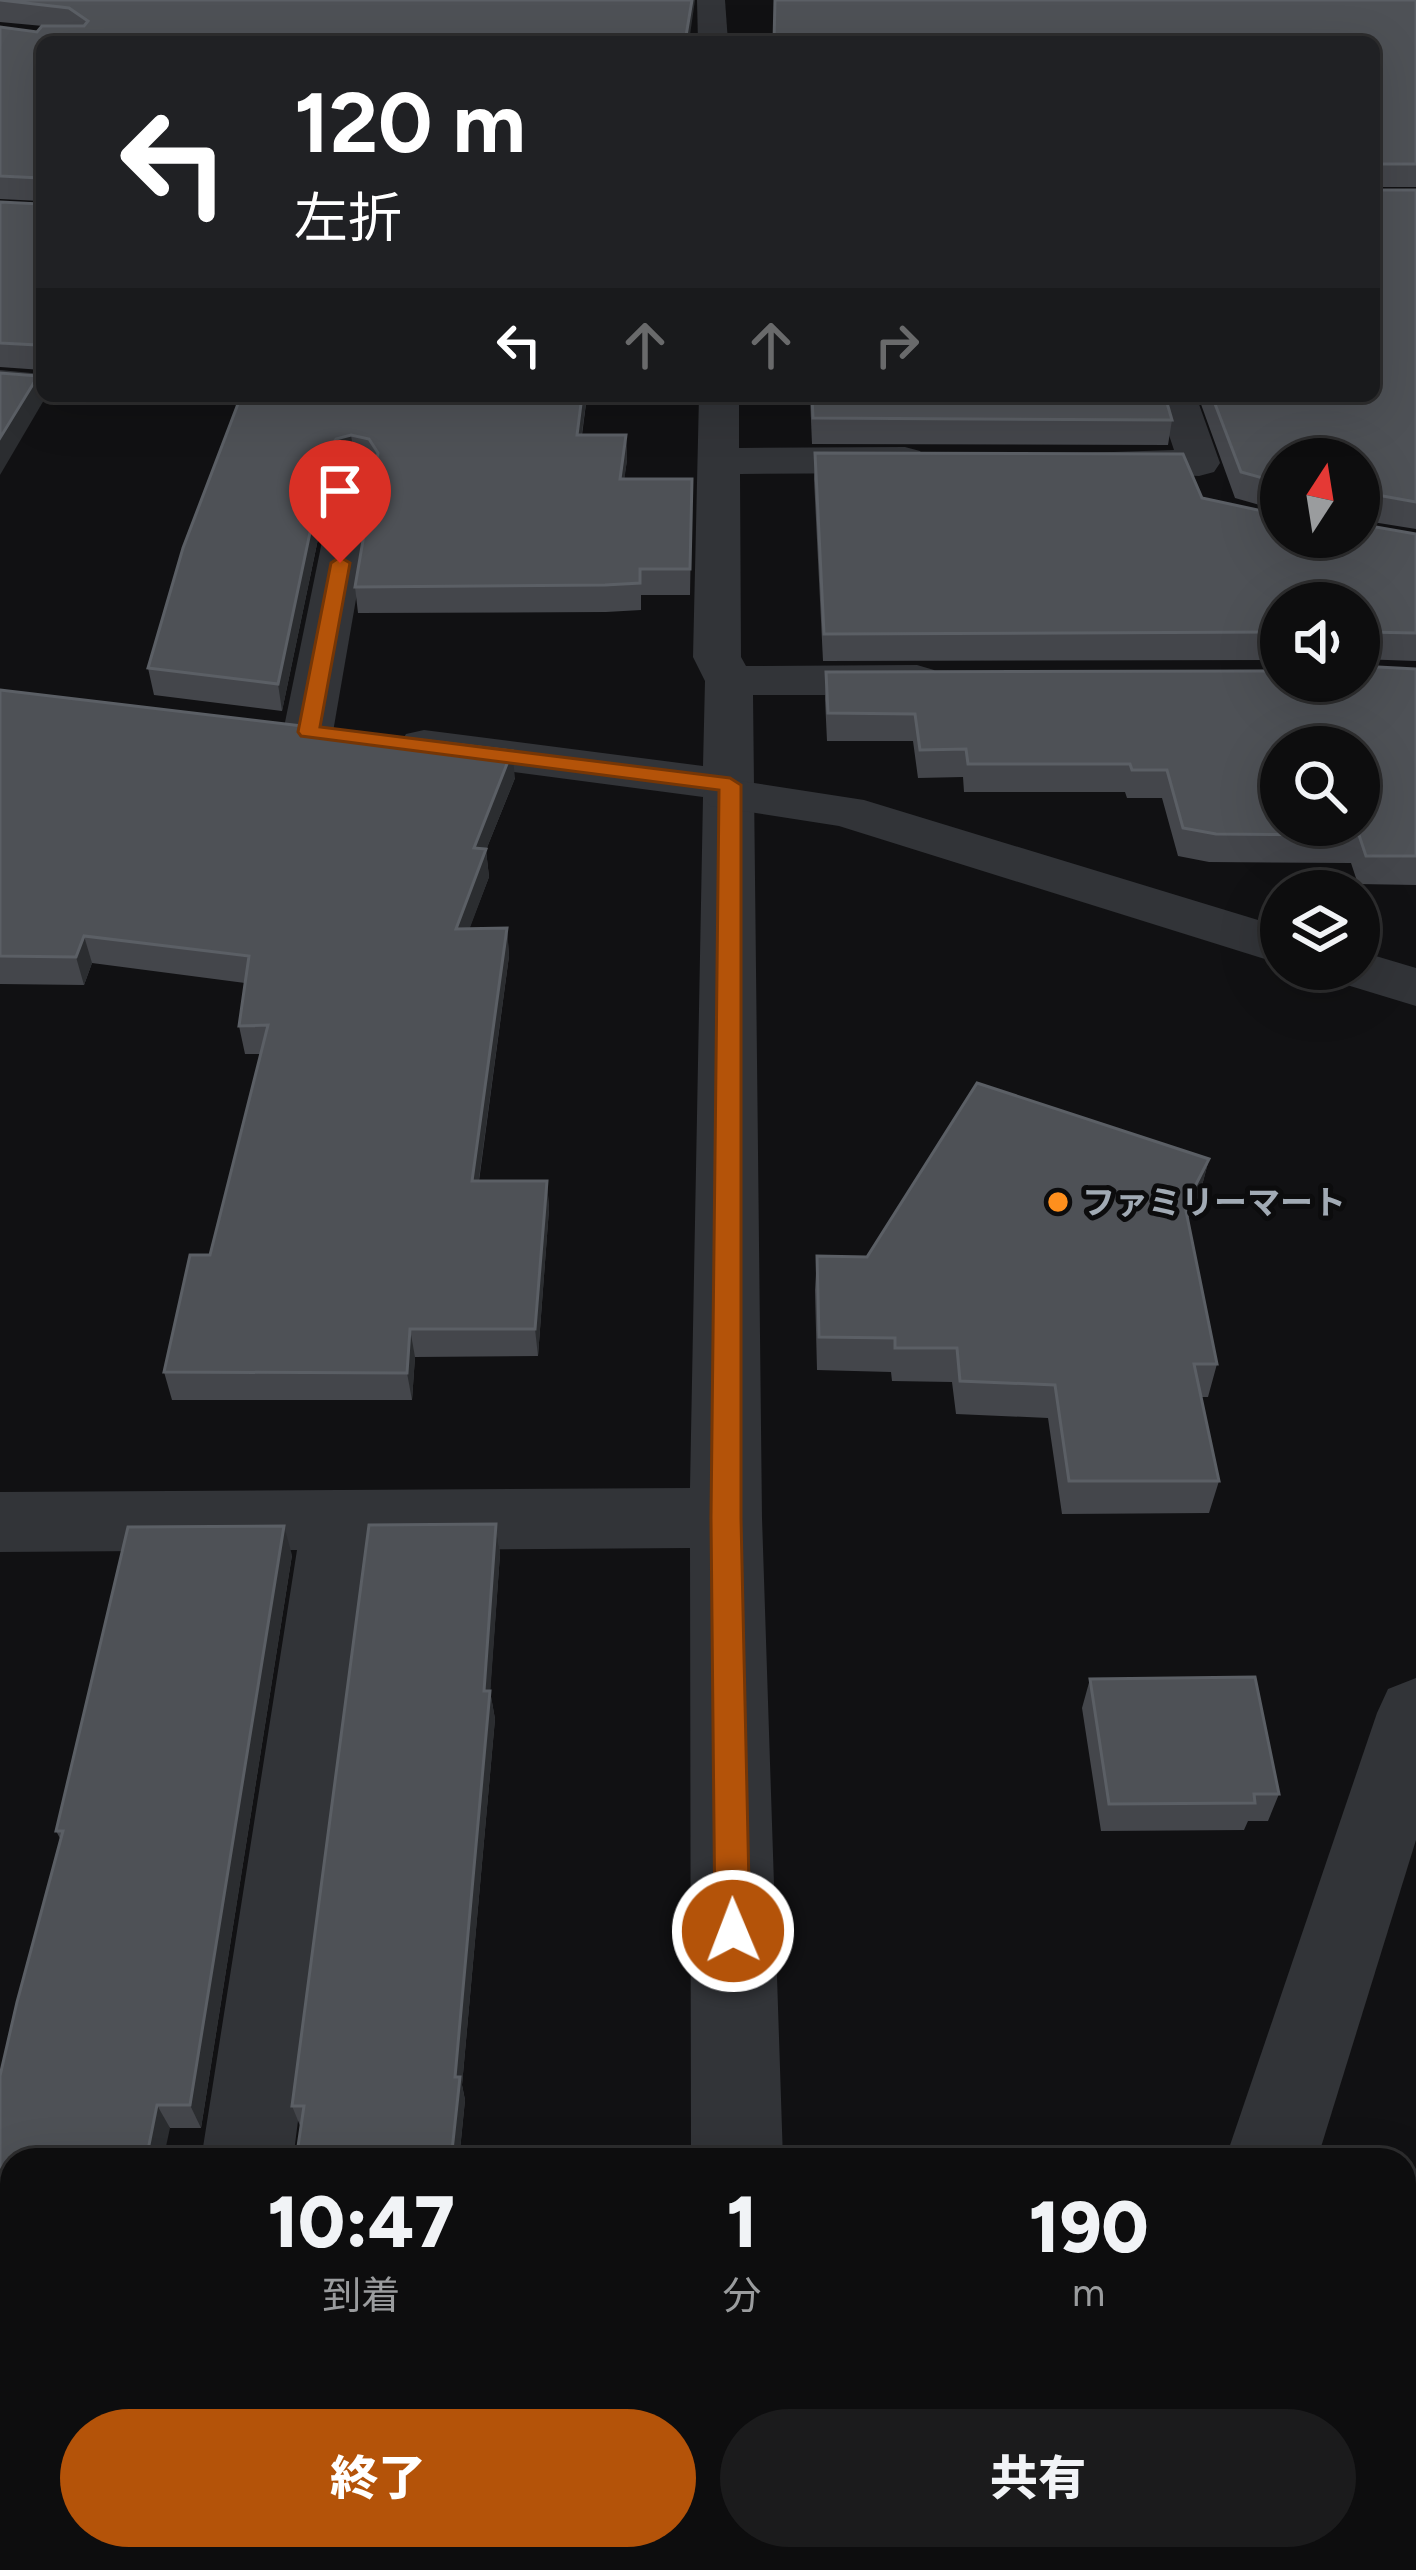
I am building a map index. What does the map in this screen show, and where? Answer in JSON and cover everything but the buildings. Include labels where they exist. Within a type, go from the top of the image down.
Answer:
[{"type":"street","points":[[711,0],[713,36]]},
{"type":"street","points":[[0,382],[36,385]]},
{"type":"street","points":[[719,402],[717,657],[729,681],[726,1518],[736,2148]]},
{"type":"street","points":[[1060,461],[1203,479],[1178,402]]},
{"type":"street","points":[[719,461],[945,460]]},
{"type":"street","points":[[356,478],[325,734],[729,790],[846,812],[1260,940]]},
{"type":"street","points":[[729,681],[959,680]]},
{"type":"street","points":[[1380,976],[1416,987]]},
{"type":"street","points":[[0,1522],[726,1518]]},
{"type":"street","points":[[249,2148],[338,1522]]},
{"type":"street","points":[[1275,2148],[1416,1713]]},
{"type":"place","name":"ファミリーマート","points":[[1058,1202]]},
{"type":"route","points":[[340,563],[308,732],[730,785],[726,1518],[733,1931]]}]
